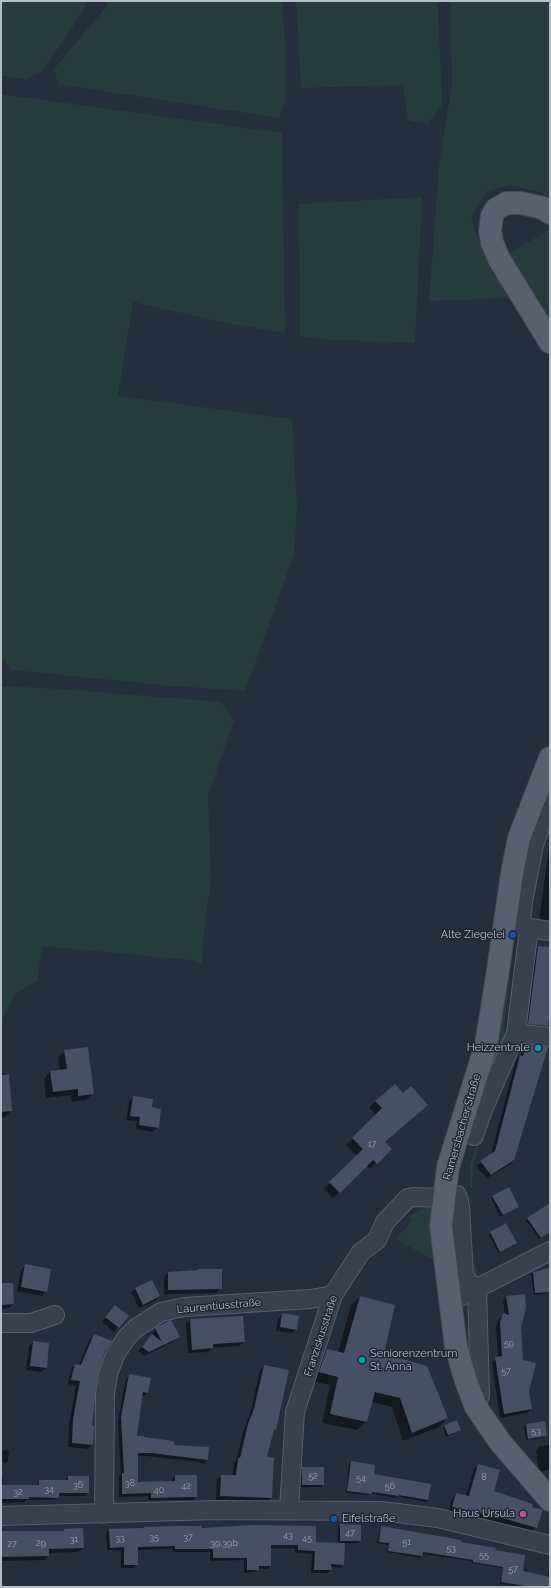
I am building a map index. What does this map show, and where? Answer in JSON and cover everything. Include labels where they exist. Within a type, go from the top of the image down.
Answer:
[{"type":"main road","points":[[550,213],[543,208],[521,203],[507,203],[496,209],[492,216],[490,230],[492,242],[499,260],[550,342]]},
{"type":"main road","name":"Ramersbacher Straße","points":[[550,758],[519,838],[512,874],[486,1045],[448,1167],[450,1196],[441,1226],[456,1347],[466,1382],[476,1407],[500,1442],[550,1500]]},
{"type":"street","points":[[529,928],[521,922],[523,902],[534,845],[550,799]]},
{"type":"street","points":[[505,925],[550,930]]},
{"type":"street","points":[[474,1136],[482,1112],[516,1033],[529,928]]},
{"type":"street","points":[[516,1033],[550,1037]]},
{"type":"street","points":[[450,1196],[460,1206],[464,1275],[468,1282],[477,1288]]},
{"type":"street","name":"Franziskusstraße","points":[[289,1510],[295,1412],[333,1294],[362,1252],[377,1240],[385,1222],[408,1198],[450,1196]]},
{"type":"street","points":[[450,1299],[460,1297],[550,1251]]},
{"type":"street","points":[[476,1407],[480,1396],[477,1288]]},
{"type":"street","name":"Laurentiusstraße","points":[[104,1514],[105,1395],[108,1374],[115,1355],[127,1337],[136,1328],[161,1312],[184,1307],[311,1299],[333,1294]]},
{"type":"street","points":[[1,1323],[31,1323],[55,1315]]},
{"type":"street","points":[[1,1516],[217,1510],[381,1511],[438,1518],[550,1545]]},
{"type":"green space","points":[[1,1],[88,1],[70,31],[41,73],[24,79],[1,75]]},
{"type":"green space","points":[[108,1],[282,1],[286,56],[285,103],[279,118],[58,84],[54,69],[106,7]]},
{"type":"green space","points":[[296,1],[438,1],[442,105],[428,124],[408,120],[403,85],[301,88]]},
{"type":"green space","points":[[450,1],[550,1],[550,199],[540,192],[510,185],[487,191],[471,218],[490,269],[512,298],[429,301],[439,167],[452,84]]},
{"type":"green space","points":[[1,94],[282,133],[285,333],[226,323],[133,302],[118,396],[292,419],[297,507],[294,555],[245,691],[172,686],[12,670],[2,659]]},
{"type":"green space","points":[[422,197],[415,343],[318,339],[300,336],[299,204]]},
{"type":"green space","points":[[549,230],[550,319],[507,260],[510,253]]},
{"type":"green space","points":[[1,686],[62,689],[221,702],[234,720],[208,796],[211,881],[204,930],[202,965],[190,960],[42,946],[37,981],[14,995],[1,1021]]},
{"type":"green space","points":[[508,946],[513,947],[503,1038],[473,1118],[469,1117],[499,1038]]},
{"type":"green space","points":[[478,1140],[480,1141],[473,1165],[472,1188],[470,1187],[470,1165]]},
{"type":"green space","points":[[467,1195],[472,1198],[469,1212],[469,1249],[479,1276],[467,1279],[464,1228]]},
{"type":"green space","points":[[430,1206],[437,1262],[396,1239],[413,1219],[409,1216]]},
{"type":"building","points":[[538,946],[550,947],[550,1008],[548,1026],[528,1024]]},
{"type":"building","points":[[527,1045],[548,1047],[514,1160],[491,1175],[480,1161],[495,1151],[520,1055],[523,1056]]},
{"type":"building","points":[[88,1047],[94,1094],[78,1096],[78,1089],[53,1092],[50,1071],[67,1069],[64,1050]]},
{"type":"building","points":[[9,1074],[12,1111],[1,1112],[1,1075]]},
{"type":"building","points":[[395,1084],[403,1093],[411,1086],[428,1105],[385,1142],[392,1149],[377,1164],[373,1160],[340,1193],[329,1182],[363,1149],[352,1138],[382,1108],[375,1101]]},
{"type":"building","points":[[133,1096],[153,1099],[152,1107],[161,1109],[159,1128],[139,1125],[140,1117],[130,1116]]},
{"type":"building","points":[[509,1187],[519,1207],[503,1215],[492,1196]]},
{"type":"building","points":[[550,1203],[550,1232],[541,1238],[527,1218]]},
{"type":"building","points":[[506,1223],[517,1243],[500,1252],[490,1232]]},
{"type":"building","points":[[25,1264],[51,1269],[47,1292],[21,1287]]},
{"type":"building","points":[[550,1268],[550,1292],[535,1293],[533,1272]]},
{"type":"building","points":[[198,1269],[222,1269],[222,1289],[168,1290],[168,1272]]},
{"type":"building","points":[[152,1280],[160,1296],[143,1305],[135,1288]]},
{"type":"building","points":[[1,1283],[13,1283],[14,1304],[1,1305]]},
{"type":"building","points":[[525,1294],[526,1308],[521,1328],[523,1360],[536,1363],[529,1392],[532,1409],[504,1414],[495,1357],[502,1356],[500,1322],[503,1313],[509,1315],[506,1296]]},
{"type":"building","name":"Seniorenzentrum St. Anna","points":[[360,1296],[395,1305],[384,1354],[427,1366],[448,1418],[412,1433],[400,1398],[375,1392],[367,1422],[330,1414],[338,1377],[319,1372],[327,1349],[344,1353]]},
{"type":"building","points":[[115,1305],[129,1316],[119,1328],[105,1317]]},
{"type":"building","points":[[282,1313],[299,1316],[297,1330],[280,1327]]},
{"type":"building","points":[[243,1316],[245,1342],[213,1344],[213,1348],[192,1350],[190,1319]]},
{"type":"building","points":[[171,1320],[180,1337],[149,1352],[142,1347],[152,1334],[162,1342],[155,1328]]},
{"type":"building","points":[[94,1334],[112,1341],[105,1351],[98,1373],[92,1425],[94,1426],[93,1445],[72,1443],[73,1419],[80,1381],[71,1380],[75,1364],[81,1365]]},
{"type":"building","points":[[33,1341],[49,1343],[47,1368],[30,1366]]},
{"type":"building","points":[[264,1365],[289,1370],[276,1430],[274,1429],[267,1457],[274,1458],[272,1498],[220,1496],[221,1475],[236,1475],[238,1458],[240,1458],[248,1424],[254,1409]]},
{"type":"building","points":[[129,1374],[151,1378],[148,1393],[143,1392],[137,1436],[174,1441],[174,1445],[209,1447],[208,1460],[151,1453],[138,1453],[138,1482],[175,1481],[175,1475],[197,1475],[197,1497],[151,1498],[151,1493],[122,1494],[122,1473],[124,1473],[121,1417]]},
{"type":"building","points":[[457,1420],[461,1430],[448,1435],[444,1425]]},
{"type":"building","points":[[545,1421],[547,1436],[528,1439],[526,1424]]},
{"type":"building","points":[[351,1461],[375,1465],[374,1474],[431,1484],[428,1500],[372,1492],[371,1494],[347,1491]]},
{"type":"building","points":[[478,1464],[500,1470],[494,1491],[533,1504],[532,1507],[543,1510],[537,1528],[495,1516],[452,1507],[456,1493],[469,1496]]},
{"type":"building","points":[[302,1467],[324,1467],[324,1485],[302,1485]]},
{"type":"building","points":[[68,1476],[89,1476],[89,1493],[59,1493],[59,1498],[29,1497],[29,1499],[1,1499],[1,1485],[39,1485],[39,1480],[68,1480]]},
{"type":"building","points":[[340,1524],[361,1525],[361,1541],[340,1541]]},
{"type":"building","points":[[251,1525],[316,1526],[316,1542],[345,1543],[344,1565],[331,1564],[332,1570],[314,1570],[315,1551],[298,1550],[298,1545],[271,1545],[271,1566],[259,1566],[259,1570],[247,1570],[247,1558],[213,1558],[213,1549],[175,1549],[175,1546],[138,1547],[138,1565],[124,1565],[124,1547],[110,1548],[109,1529],[175,1526],[202,1526],[202,1528]]},
{"type":"building","points":[[381,1526],[461,1540],[461,1542],[496,1548],[495,1550],[525,1555],[523,1571],[550,1577],[550,1587],[530,1587],[501,1582],[503,1567],[473,1562],[473,1560],[423,1552],[422,1556],[388,1551],[389,1543],[379,1542]]},
{"type":"building","points":[[83,1528],[84,1548],[49,1549],[49,1556],[1,1557],[1,1531],[64,1531],[64,1529]]},
{"type":"place","name":"Alte Ziegelei","points":[[513,935]]},
{"type":"place","name":"Heizzentrale","points":[[538,1048]]},
{"type":"place","name":"Seniorenzentrum St. Anna","points":[[362,1360]]},
{"type":"place","name":"Haus Ursula","points":[[523,1514]]},
{"type":"place","name":"Eifelstraße","points":[[334,1519]]}]
